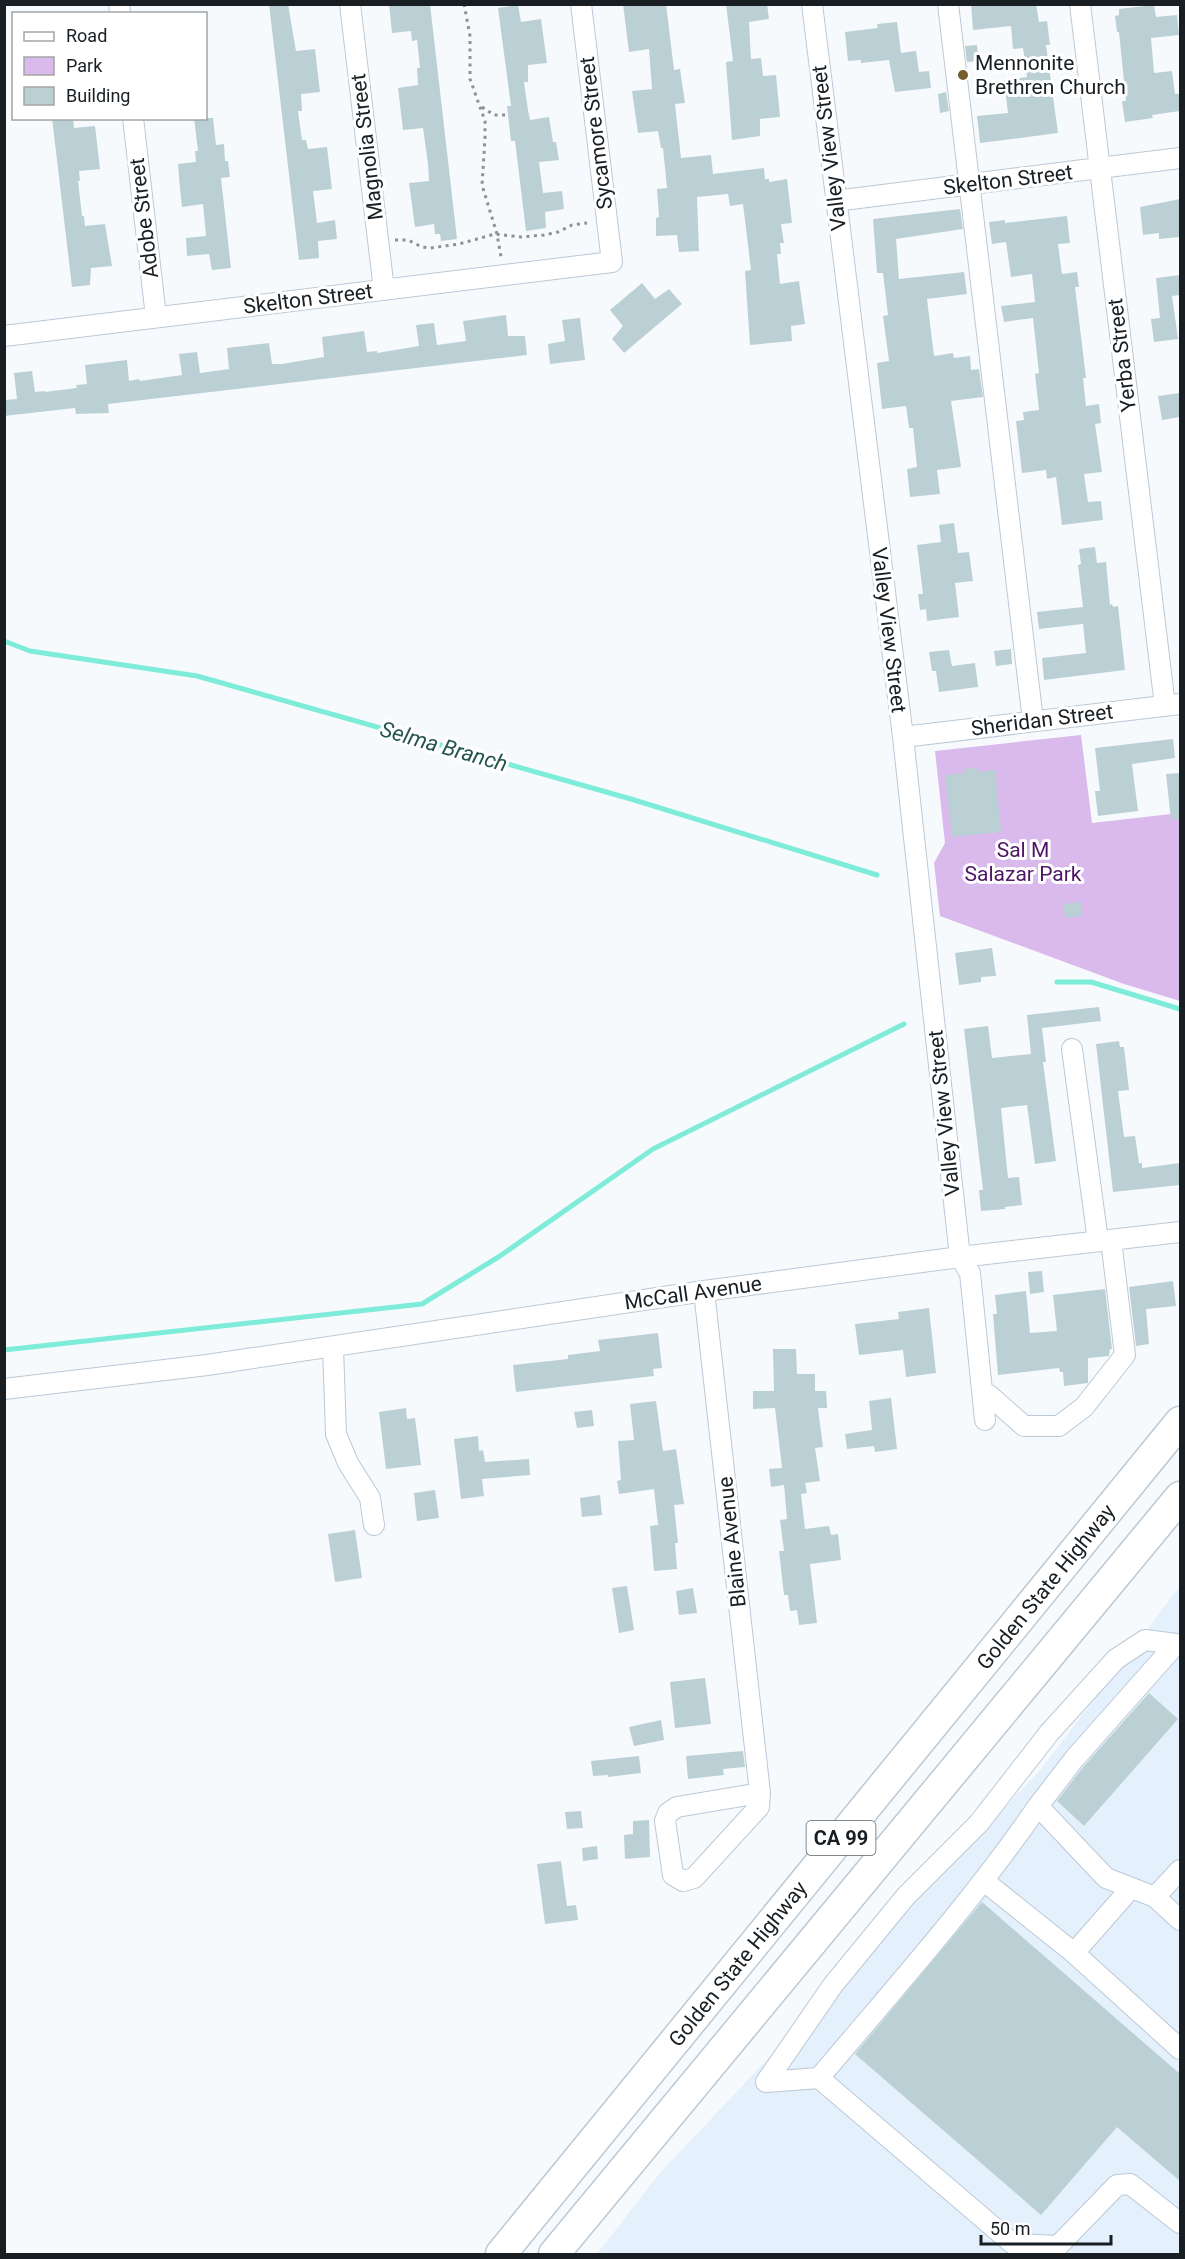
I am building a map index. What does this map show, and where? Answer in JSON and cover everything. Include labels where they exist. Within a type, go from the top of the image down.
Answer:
[{"type":"highway","name":"Golden State Highway","points":[[501,2254],[1180,1422]]},
{"type":"highway","name":"Golden State Highway","points":[[554,2254],[1180,1497]]},
{"type":"street","name":"Magnolia Street","points":[[350,4],[384,290]]},
{"type":"street","name":"Sycamore Street","points":[[581,4],[612,262]]},
{"type":"street","name":"Valley View Street","points":[[812,4],[903,737],[960,1257],[970,1273],[985,1420]]},
{"type":"street","points":[[948,4],[1033,722]]},
{"type":"street","name":"Yerba Street","points":[[1080,4],[1100,169],[1173,705]]},
{"type":"street","name":"Adobe Street","points":[[133,120],[156,318]]},
{"type":"street","name":"Skelton Street","points":[[835,201],[1180,158]]},
{"type":"street","name":"Skelton Street","points":[[4,336],[612,262]]},
{"type":"street","name":"Sheridan Street","points":[[903,737],[1173,705]]},
{"type":"street","points":[[982,1391],[1024,1426],[1059,1426],[1084,1407],[1125,1355],[1072,1049]]},
{"type":"street","name":"McCall Avenue","points":[[4,1389],[207,1365],[704,1291],[960,1257],[1180,1233]]},
{"type":"street","name":"Blaine Avenue","points":[[704,1291],[760,1793]]},
{"type":"street","points":[[333,1347],[336,1434],[348,1463],[370,1498],[374,1525]]},
{"type":"street","points":[[1178,1645],[1145,1641],[1116,1659],[1049,1733],[979,1823],[906,1896],[833,1985],[766,2082],[819,2078],[1013,2244],[1058,2246],[1117,2185],[1124,2184],[1130,2184],[1180,2223]]},
{"type":"street","points":[[819,2078],[984,1881],[1075,1758],[1178,1645]]},
{"type":"street","points":[[760,1793],[759,1807],[694,1878],[683,1881],[673,1875],[665,1821],[668,1813],[677,1807],[760,1793]]},
{"type":"street","points":[[1038,1806],[1106,1878],[1155,1897],[1180,1920]]},
{"type":"street","points":[[1155,1897],[1180,1870]]},
{"type":"street","points":[[984,1881],[1074,1953],[1180,2049]]},
{"type":"street","points":[[1074,1953],[1131,1888]]},
{"type":"path","points":[[464,4],[470,36],[470,79],[481,107],[486,138],[482,184],[497,234],[501,259]]},
{"type":"path","points":[[481,107],[494,115],[508,115]]},
{"type":"path","points":[[395,240],[408,240],[427,248],[459,244],[488,234],[517,237],[538,236],[587,222]]},
{"type":"shaded area","points":[[1180,1586],[1180,2254],[597,2254],[659,2174],[1041,1769]]},
{"type":"green space","name":"Sal M Salazar Park","points":[[1081,735],[1092,823],[1180,813],[1180,1001],[1124,984],[940,916],[934,863],[945,843],[935,751]]},
{"type":"building","points":[[269,4],[288,4],[296,51],[315,49],[320,92],[301,94],[302,111],[298,111],[302,140],[306,140],[308,149],[327,147],[332,189],[313,191],[317,223],[335,220],[337,239],[318,241],[319,258],[299,260]]},
{"type":"building","points":[[389,4],[430,4],[457,239],[441,241],[440,234],[435,234],[434,224],[415,227],[409,183],[429,181],[428,164],[423,128],[403,130],[398,88],[418,85],[417,68],[420,68],[417,40],[412,41],[411,31],[392,33]]},
{"type":"building","points":[[623,4],[666,4],[674,70],[680,69],[685,103],[675,104],[681,158],[711,155],[713,174],[764,168],[765,179],[769,179],[769,182],[787,179],[792,223],[781,224],[784,243],[780,243],[781,254],[777,254],[780,284],[799,281],[805,324],[791,326],[792,341],[750,345],[745,271],[751,270],[743,204],[730,206],[728,194],[697,197],[699,251],[679,252],[677,235],[656,236],[656,218],[659,217],[657,189],[667,188],[663,148],[661,148],[658,131],[638,133],[632,91],[652,89],[649,49],[629,52]]},
{"type":"building","points":[[726,4],[767,4],[769,19],[749,22],[751,59],[761,58],[763,76],[776,75],[780,117],[760,119],[760,136],[732,140],[726,62],[733,61]]},
{"type":"building","points":[[971,4],[1036,4],[1039,22],[1047,21],[1050,45],[1046,45],[1058,133],[980,143],[977,116],[1008,113],[1004,80],[1027,77],[1023,48],[1013,49],[1011,26],[973,30]]},
{"type":"building","points":[[518,5],[521,22],[541,19],[547,63],[528,65],[528,82],[524,82],[530,120],[549,117],[553,142],[556,142],[559,160],[539,162],[543,193],[562,191],[564,209],[545,212],[546,228],[526,231],[515,141],[511,141],[507,106],[511,106],[498,8]]},
{"type":"building","points":[[1154,5],[1156,17],[1177,15],[1179,35],[1151,38],[1154,73],[1172,71],[1175,94],[1179,94],[1180,111],[1125,122],[1122,101],[1126,101],[1119,32],[1117,32],[1115,16],[1119,15],[1119,9]]},
{"type":"building","points":[[897,22],[901,53],[916,51],[919,72],[929,71],[931,88],[895,92],[889,60],[861,63],[861,60],[848,61],[845,32],[878,28],[877,24]]},
{"type":"building","points":[[977,45],[979,61],[967,62],[965,46]]},
{"type":"building","points":[[946,92],[949,111],[940,113],[938,94]]},
{"type":"building","points":[[213,118],[216,145],[224,144],[225,161],[228,161],[230,177],[221,178],[231,268],[212,270],[209,254],[187,256],[186,238],[206,236],[203,204],[182,207],[178,164],[196,162],[195,151],[198,151],[194,120]]},
{"type":"building","points":[[52,120],[73,120],[74,128],[95,126],[100,169],[79,171],[82,216],[84,216],[85,226],[105,224],[112,266],[91,268],[90,285],[72,287]]},
{"type":"building","points":[[1180,199],[1180,237],[1159,239],[1159,233],[1143,235],[1140,207]]},
{"type":"building","points":[[960,209],[963,229],[896,239],[899,279],[964,272],[967,294],[927,299],[934,356],[953,353],[954,358],[970,356],[971,370],[979,369],[983,397],[951,401],[961,467],[937,470],[940,494],[910,497],[907,469],[917,467],[913,428],[909,428],[906,406],[882,409],[877,363],[889,361],[883,316],[888,315],[883,273],[877,273],[873,219]]},
{"type":"building","points":[[1067,216],[1070,243],[1058,244],[1062,274],[1077,272],[1079,287],[1075,287],[1086,378],[1083,378],[1086,406],[1099,404],[1101,423],[1095,424],[1102,472],[1084,474],[1088,502],[1101,501],[1103,520],[1062,525],[1056,477],[1047,479],[1046,470],[1022,473],[1016,421],[1024,420],[1023,412],[1039,410],[1035,374],[1039,373],[1033,318],[1004,322],[1001,306],[1035,302],[1032,274],[1011,277],[1006,242],[992,244],[989,222],[1005,220],[1005,223]]},
{"type":"building","points":[[1180,275],[1180,295],[1172,296],[1178,339],[1154,342],[1151,319],[1160,318],[1156,278]]},
{"type":"building","points":[[642,283],[655,299],[669,289],[682,304],[624,353],[612,339],[623,326],[610,310]]},
{"type":"building","points":[[506,315],[508,336],[525,336],[527,355],[108,404],[109,413],[76,414],[75,408],[4,416],[4,400],[17,399],[14,373],[32,371],[35,392],[45,392],[77,388],[76,385],[87,384],[85,365],[127,360],[129,381],[139,379],[140,381],[182,375],[179,354],[197,352],[200,373],[229,369],[227,348],[269,343],[272,364],[282,364],[324,357],[322,337],[364,331],[367,352],[377,351],[377,353],[419,346],[416,325],[434,323],[437,345],[466,341],[463,321]]},
{"type":"building","points":[[580,318],[585,360],[550,364],[548,344],[565,341],[562,320]]},
{"type":"building","points":[[1180,393],[1180,417],[1162,420],[1158,396]]},
{"type":"building","points":[[954,523],[958,553],[969,552],[973,581],[955,583],[959,617],[927,621],[926,609],[920,610],[918,594],[923,594],[917,545],[941,542],[939,525]]},
{"type":"building","points":[[1095,547],[1097,563],[1106,562],[1110,605],[1118,606],[1125,670],[1044,680],[1042,658],[1086,653],[1083,624],[1039,629],[1037,612],[1083,607],[1078,565],[1081,564],[1079,549]]},
{"type":"building","points":[[1011,649],[1012,664],[996,666],[994,651]]},
{"type":"building","points":[[949,650],[952,666],[975,663],[978,687],[939,692],[936,671],[932,671],[929,652]]},
{"type":"building","points":[[1173,739],[1175,758],[1132,764],[1138,811],[1098,816],[1095,791],[1100,791],[1095,748]]},
{"type":"building","points":[[978,768],[978,772],[995,770],[1001,832],[952,837],[945,775],[964,773],[963,769]]},
{"type":"building","points":[[1180,773],[1180,819],[1171,820],[1166,774]]},
{"type":"building","points":[[1081,902],[1082,916],[1065,918],[1063,904]]},
{"type":"building","points":[[992,948],[996,976],[981,977],[981,982],[959,985],[955,953]]},
{"type":"building","points":[[1099,1007],[1101,1021],[1042,1028],[1046,1062],[1043,1062],[1056,1161],[1035,1164],[1027,1105],[1001,1108],[1008,1178],[1019,1177],[1022,1205],[981,1211],[979,1190],[983,1190],[964,1029],[988,1026],[992,1058],[1031,1054],[1027,1015]]},
{"type":"building","points":[[1119,1041],[1120,1047],[1124,1047],[1129,1090],[1118,1091],[1124,1137],[1135,1136],[1139,1163],[1142,1163],[1142,1168],[1180,1163],[1180,1185],[1113,1192],[1096,1044]]},
{"type":"building","points":[[1042,1271],[1044,1292],[1030,1294],[1028,1272]]},
{"type":"building","points":[[1173,1281],[1176,1306],[1146,1309],[1149,1344],[1136,1346],[1129,1287]]},
{"type":"building","points":[[1105,1289],[1112,1349],[1110,1349],[1109,1356],[1088,1358],[1088,1383],[1064,1386],[1063,1372],[1060,1372],[1059,1368],[998,1375],[993,1314],[997,1314],[995,1295],[1026,1291],[1030,1333],[1057,1331],[1053,1295]]},
{"type":"building","points":[[929,1308],[936,1373],[906,1377],[903,1350],[859,1355],[855,1324],[899,1319],[898,1312]]},
{"type":"building","points":[[658,1333],[662,1368],[653,1369],[654,1376],[516,1392],[513,1365],[568,1359],[568,1355],[600,1351],[598,1340]]},
{"type":"building","points":[[773,1349],[796,1349],[797,1374],[815,1374],[815,1391],[826,1391],[827,1408],[818,1408],[823,1447],[815,1448],[820,1481],[805,1483],[807,1493],[801,1494],[805,1529],[829,1526],[831,1535],[838,1534],[841,1560],[810,1564],[817,1623],[799,1625],[797,1610],[790,1611],[788,1595],[784,1595],[779,1551],[784,1551],[780,1520],[787,1519],[784,1485],[771,1487],[769,1469],[782,1468],[775,1408],[753,1409],[753,1391],[774,1391]]},
{"type":"building","points":[[891,1398],[897,1449],[875,1452],[874,1446],[847,1449],[845,1434],[872,1430],[869,1401]]},
{"type":"building","points":[[656,1401],[663,1451],[676,1449],[684,1504],[674,1505],[678,1543],[675,1543],[677,1569],[654,1571],[650,1526],[658,1525],[654,1489],[619,1494],[617,1481],[621,1480],[618,1441],[634,1440],[630,1404]]},
{"type":"building","points":[[406,1408],[407,1419],[415,1418],[421,1465],[386,1469],[379,1412]]},
{"type":"building","points":[[592,1410],[594,1426],[577,1428],[574,1412]]},
{"type":"building","points":[[478,1436],[479,1451],[483,1450],[485,1462],[529,1459],[530,1475],[482,1479],[484,1496],[461,1499],[454,1439]]},
{"type":"building","points":[[435,1490],[439,1518],[417,1521],[414,1493]]},
{"type":"building","points":[[600,1495],[602,1515],[582,1517],[580,1498]]},
{"type":"building","points":[[355,1530],[362,1578],[335,1582],[328,1534]]},
{"type":"building","points":[[627,1586],[634,1630],[619,1633],[612,1588]]},
{"type":"building","points":[[693,1588],[697,1613],[679,1615],[676,1591]]},
{"type":"building","points":[[705,1678],[711,1724],[675,1728],[670,1682]]},
{"type":"building","points":[[1149,1693],[1178,1719],[1084,1826],[1057,1801],[1084,1766]]},
{"type":"building","points":[[661,1720],[664,1740],[634,1746],[629,1727]]},
{"type":"building","points":[[743,1751],[745,1767],[723,1769],[724,1775],[688,1779],[686,1756]]},
{"type":"building","points":[[639,1756],[641,1773],[608,1777],[608,1775],[593,1776],[591,1761]]},
{"type":"building","points":[[581,1811],[583,1828],[567,1829],[565,1812]]},
{"type":"building","points":[[649,1820],[650,1857],[625,1859],[624,1835],[633,1834],[633,1821]]},
{"type":"building","points":[[597,1846],[598,1859],[583,1861],[582,1848]]},
{"type":"building","points":[[561,1861],[567,1906],[576,1905],[578,1920],[545,1924],[537,1864]]},
{"type":"building","points":[[982,1902],[1180,2074],[1180,2181],[1117,2127],[1041,2215],[855,2054]]},
{"type":"waterway","name":"Selma Branch","points":[[4,641],[30,651],[197,676],[631,799],[877,875]]},
{"type":"waterway","points":[[1057,982],[1091,982],[1180,1009]]},
{"type":"waterway","points":[[4,1350],[422,1304],[500,1256],[653,1149],[904,1024]]},
{"type":"place","name":"Mennonite Brethren Church","points":[[963,75]]}]
